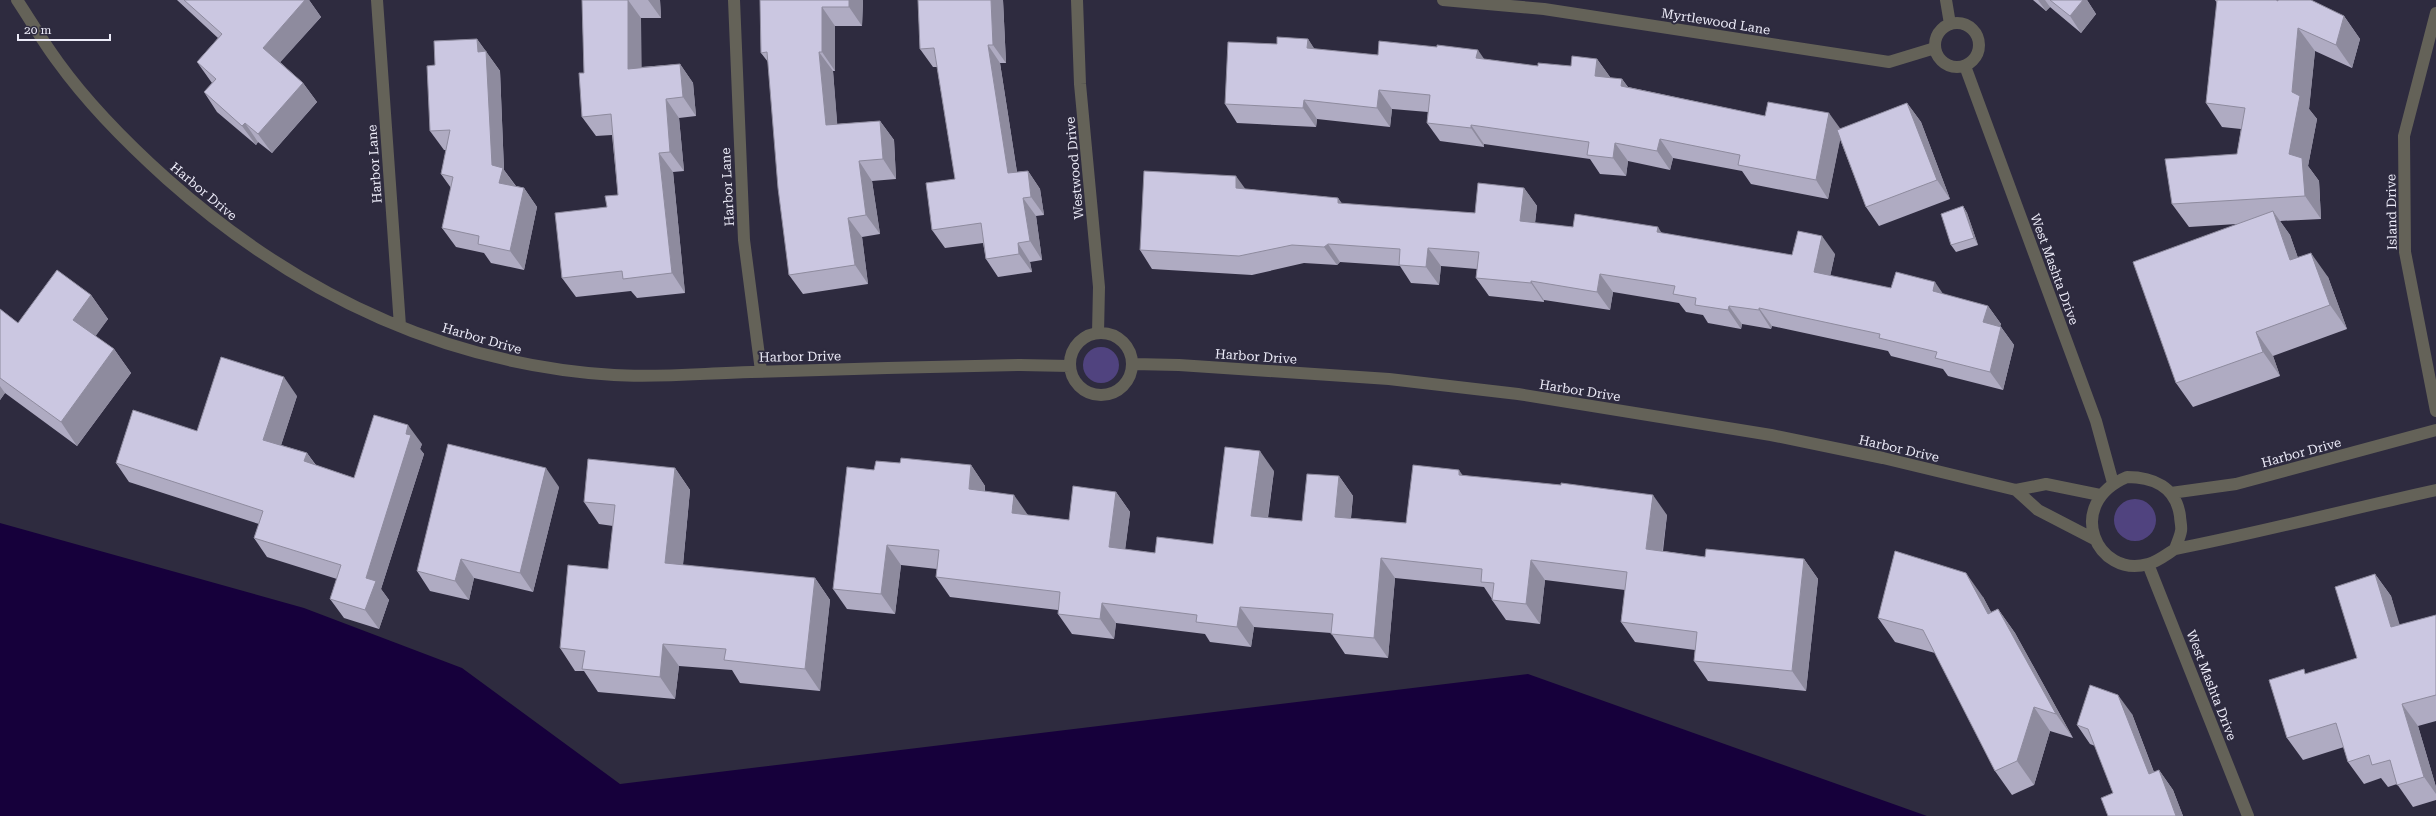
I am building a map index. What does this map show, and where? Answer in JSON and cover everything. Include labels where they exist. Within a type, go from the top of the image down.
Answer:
[{"type":"street","name":"Harbor Drive","points":[[17,0],[58,63],[105,120],[206,213],[246,244],[311,285],[400,326],[456,348],[524,364],[616,375],[1020,365],[1070,366]]},
{"type":"street","name":"Harbor Lane","points":[[377,0],[400,326]]},
{"type":"street","name":"Harbor Lane","points":[[734,0],[744,240],[761,371]]},
{"type":"street","name":"Westwood Drive","points":[[1077,0],[1080,84],[1099,287],[1098,333]]},
{"type":"street","name":"Myrtlewood Lane","points":[[1442,0],[1544,9],[1889,62],[1935,48]]},
{"type":"street","points":[[1946,0],[1950,24]]},
{"type":"street","name":"Island Drive","points":[[2436,13],[2404,136],[2406,252],[2436,411]]},
{"type":"street","points":[[1960,23],[1969,27],[1976,33],[1979,42],[1978,52],[1973,60],[1965,66],[1956,67],[1947,64],[1939,57],[1935,48],[1936,38],[1942,29],[1950,24],[1960,23]]},
{"type":"street","name":"West Mashta Drive","points":[[1965,66],[2096,421],[2113,484]]},
{"type":"street","points":[[1098,333],[1105,333],[1118,337],[1128,347],[1133,359],[1133,364],[1132,373],[1125,385],[1115,393],[1104,396],[1092,395],[1082,390],[1074,381],[1070,366],[1070,359],[1074,347],[1083,339],[1098,333]]},
{"type":"street","name":"Harbor Drive","points":[[1133,364],[1179,365],[1389,379],[1518,394],[1771,435],[1883,458],[2016,490],[2046,484],[2100,495]]},
{"type":"street","name":"Harbor Drive","points":[[2171,493],[2236,484],[2436,430]]},
{"type":"street","points":[[2175,549],[2182,530],[2178,507],[2171,493],[2159,482],[2144,477],[2127,477],[2113,484],[2100,495],[2093,510],[2092,525],[2096,540],[2105,553],[2117,562],[2133,566],[2148,564],[2175,549],[2249,535],[2365,505],[2436,490]]},
{"type":"street","name":"Harbor Drive","points":[[2016,490],[2038,510],[2096,540]]},
{"type":"street","name":"West Mashta Drive","points":[[2148,564],[2248,816]]},
{"type":"shaded area","points":[[1101,347],[1111,350],[1116,355],[1119,365],[1116,375],[1111,380],[1101,383],[1091,380],[1086,375],[1083,365],[1086,355],[1091,350]]},
{"type":"shaded area","points":[[2131,499],[2139,499],[2147,502],[2153,508],[2156,520],[2153,532],[2147,538],[2139,541],[2131,541],[2123,538],[2117,532],[2114,524],[2114,516],[2117,508],[2123,502]]},
{"type":"shaded area","points":[[0,523],[304,608],[462,668],[620,784],[1528,674],[1927,816],[0,816]]},
{"type":"building","points":[[184,0],[305,0],[263,48],[303,83],[258,134],[245,123],[242,126],[204,92],[216,79],[197,62],[222,34]]},
{"type":"building","points":[[582,0],[628,0],[628,69],[680,64],[683,97],[666,99],[670,152],[659,153],[672,273],[623,279],[622,271],[562,278],[555,213],[607,207],[605,196],[618,195],[611,114],[582,117],[579,73],[584,73]]},
{"type":"building","points":[[760,0],[849,0],[849,7],[822,7],[822,52],[819,52],[826,125],[880,121],[883,159],[859,161],[866,215],[848,218],[855,265],[789,275],[778,188],[767,52],[761,53]]},
{"type":"building","points":[[918,0],[991,0],[993,45],[988,45],[1008,173],[1028,171],[1031,197],[1023,198],[1030,241],[1018,243],[1019,254],[986,259],[981,223],[932,230],[926,183],[955,179],[934,48],[920,49]]},
{"type":"building","points":[[2050,0],[2083,0],[2070,16]]},
{"type":"building","points":[[2217,0],[2311,0],[2344,16],[2336,45],[2298,28],[2292,92],[2300,96],[2289,154],[2302,158],[2305,196],[2172,204],[2165,159],[2237,154],[2245,108],[2206,103]]},
{"type":"building","points":[[1277,37],[1308,39],[1307,48],[1378,55],[1379,41],[1437,47],[1437,45],[1478,50],[1476,58],[1538,66],[1538,63],[1571,66],[1572,56],[1597,59],[1595,76],[1622,79],[1621,86],[1765,116],[1768,102],[1829,113],[1816,180],[1738,165],[1740,155],[1660,139],[1657,151],[1615,143],[1613,158],[1587,155],[1589,142],[1471,125],[1471,128],[1427,123],[1430,95],[1379,90],[1377,108],[1304,100],[1303,108],[1225,104],[1228,42],[1277,44]]},
{"type":"building","points":[[477,39],[478,52],[486,51],[492,165],[503,168],[499,183],[524,188],[510,251],[478,244],[479,236],[442,228],[453,177],[441,174],[450,130],[430,131],[427,66],[435,65],[434,41]]},
{"type":"building","points":[[1907,103],[1937,180],[1866,207],[1837,130]]},
{"type":"building","points":[[1144,171],[1236,176],[1236,188],[1338,198],[1338,203],[1475,213],[1478,183],[1524,188],[1520,221],[1573,227],[1575,214],[1658,227],[1657,232],[1792,255],[1798,231],[1822,236],[1814,272],[1891,288],[1896,272],[1935,282],[1933,291],[1988,306],[1983,322],[2001,327],[1990,372],[1935,358],[1937,352],[1879,338],[1880,334],[1759,308],[1759,310],[1729,306],[1728,310],[1695,305],[1696,298],[1673,294],[1675,286],[1600,274],[1597,292],[1531,281],[1531,283],[1476,278],[1479,252],[1428,248],[1426,267],[1399,265],[1400,249],[1328,244],[1324,247],[1292,245],[1239,256],[1140,250]]},
{"type":"building","points":[[1963,206],[1974,238],[1951,245],[1941,214]]},
{"type":"building","points":[[2273,211],[2290,260],[2311,253],[2330,305],[2256,332],[2263,352],[2176,383],[2133,262]]},
{"type":"building","points":[[57,270],[91,295],[73,320],[114,349],[61,422],[0,378],[0,309],[18,323]]},
{"type":"building","points":[[221,357],[284,377],[263,440],[307,453],[304,461],[354,478],[374,415],[408,425],[406,434],[411,435],[366,578],[376,581],[365,610],[330,599],[341,565],[254,538],[263,511],[116,463],[133,410],[197,431]]},
{"type":"building","points":[[448,444],[546,468],[520,573],[461,559],[455,581],[417,571]]},
{"type":"building","points":[[1225,447],[1260,451],[1251,516],[1302,521],[1307,474],[1339,476],[1335,517],[1406,523],[1413,465],[1459,470],[1459,475],[1561,485],[1561,483],[1653,495],[1646,549],[1705,557],[1706,549],[1804,559],[1792,671],[1694,661],[1697,632],[1621,622],[1627,572],[1531,560],[1526,604],[1492,600],[1494,583],[1481,582],[1482,569],[1381,558],[1374,638],[1331,634],[1333,614],[1240,607],[1237,627],[1196,622],[1197,615],[1102,603],[1100,619],[1058,614],[1060,592],[936,577],[939,550],[887,545],[881,594],[833,589],[847,467],[874,470],[876,461],[900,463],[901,458],[971,465],[969,489],[1014,495],[1012,513],[1069,520],[1073,486],[1116,492],[1109,547],[1155,553],[1157,537],[1213,544]]},
{"type":"building","points":[[588,459],[675,468],[665,563],[815,578],[805,669],[724,660],[726,649],[663,644],[660,677],[582,669],[585,651],[560,648],[568,565],[608,569],[615,505],[584,502]]},
{"type":"building","points":[[1895,551],[1966,573],[1988,614],[1998,609],[2056,714],[2034,707],[2017,761],[1995,771],[1923,630],[1878,618]]},
{"type":"building","points":[[2375,574],[2391,627],[2436,615],[2436,695],[2402,704],[2424,777],[2397,785],[2390,760],[2372,765],[2369,755],[2348,762],[2336,723],[2287,738],[2269,680],[2304,669],[2305,674],[2357,658],[2335,587]]},
{"type":"building","points":[[2090,685],[2118,695],[2149,774],[2159,770],[2176,816],[2108,816],[2101,798],[2113,793],[2088,729],[2077,725]]}]
